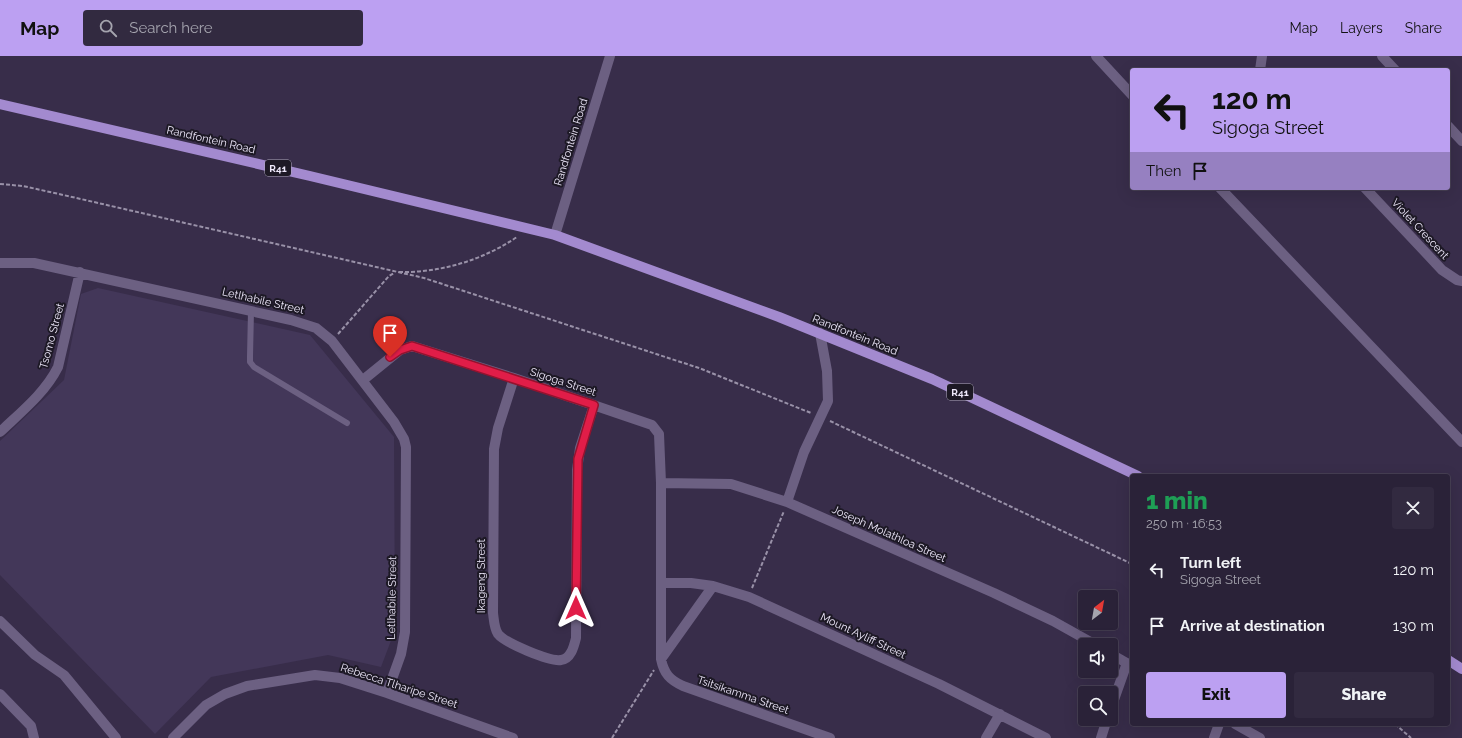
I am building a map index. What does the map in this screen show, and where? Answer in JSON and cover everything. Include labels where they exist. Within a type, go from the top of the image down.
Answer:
[{"type":"main road","name":"Randfontein Road","points":[[0,104],[287,170],[555,235],[820,333],[932,379],[1134,474]]},
{"type":"main road","points":[[1450,661],[1462,669]]},
{"type":"street","name":"Randfontein Road","points":[[555,235],[610,56]]},
{"type":"street","points":[[1096,56],[1130,93]]},
{"type":"street","points":[[1260,68],[1262,56]]},
{"type":"street","points":[[1382,56],[1393,68]]},
{"type":"street","points":[[1450,128],[1462,141]]},
{"type":"street","points":[[1222,190],[1462,442]]},
{"type":"street","name":"Violet Crescent","points":[[1366,190],[1442,270],[1456,280],[1462,281]]},
{"type":"street","name":"Letlhabile Street","points":[[0,263],[34,263],[80,272],[305,323],[324,334],[332,341],[394,422],[404,439],[406,447],[405,632],[401,654],[386,693]]},
{"type":"street","name":"Tsomo Street","points":[[0,432],[39,394],[54,376],[58,367],[80,272]]},
{"type":"street","points":[[787,502],[802,458],[827,407],[829,396],[820,333]]},
{"type":"street","name":"Sigoga Street","points":[[363,380],[400,350],[412,346],[514,378],[645,422],[656,429],[659,434],[661,484],[661,660]]},
{"type":"street","name":"Ikageng Street","points":[[514,378],[498,428],[494,449],[493,613],[498,634],[503,639],[515,646],[553,659],[561,660],[566,658],[574,647],[576,638],[577,470],[580,448],[594,405]]},
{"type":"street","name":"Joseph Molathloa Street","points":[[661,484],[731,484],[787,502],[994,593],[1054,621],[1084,638]]},
{"type":"street","name":"Mount Ayliff Street","points":[[662,583],[691,583],[713,586],[749,597],[939,684],[1046,738]]},
{"type":"street","points":[[661,660],[713,586]]},
{"type":"street","points":[[0,621],[35,655],[64,675],[116,738]]},
{"type":"street","points":[[1118,658],[1129,664],[1118,691]]},
{"type":"street","name":"Tsitsikamma Street","points":[[661,660],[663,669],[667,676],[683,686],[830,738]]},
{"type":"street","name":"Rebecca Tlharipe Street","points":[[173,738],[216,699],[237,689],[300,676],[320,675],[340,678],[386,693],[501,736],[513,738]]},
{"type":"street","points":[[0,694],[31,726],[34,738]]},
{"type":"street","points":[[986,738],[1000,714]]},
{"type":"street","points":[[1101,738],[1105,726]]},
{"type":"street","points":[[1214,738],[1218,726]]},
{"type":"street","points":[[1239,726],[1260,738]]},
{"type":"lane","points":[[251,311],[250,362],[254,367],[347,423]]},
{"type":"path","points":[[0,184],[23,186],[395,273],[424,278],[699,368],[822,417],[1130,563]]},
{"type":"path","points":[[332,341],[389,276],[395,273],[417,273],[466,262],[500,249],[530,228]]},
{"type":"path","points":[[749,597],[787,502]]},
{"type":"path","points":[[612,738],[661,660]]},
{"type":"path","points":[[1397,726],[1411,738]]},
{"type":"shaded area","points":[[98,288],[310,335],[394,437],[395,630],[381,667],[328,655],[211,677],[155,734],[0,575],[0,441],[64,380],[81,294]]},
{"type":"route","points":[[390,357],[406,347],[412,346],[594,405],[580,448],[578,459],[576,486],[576,608]]}]
